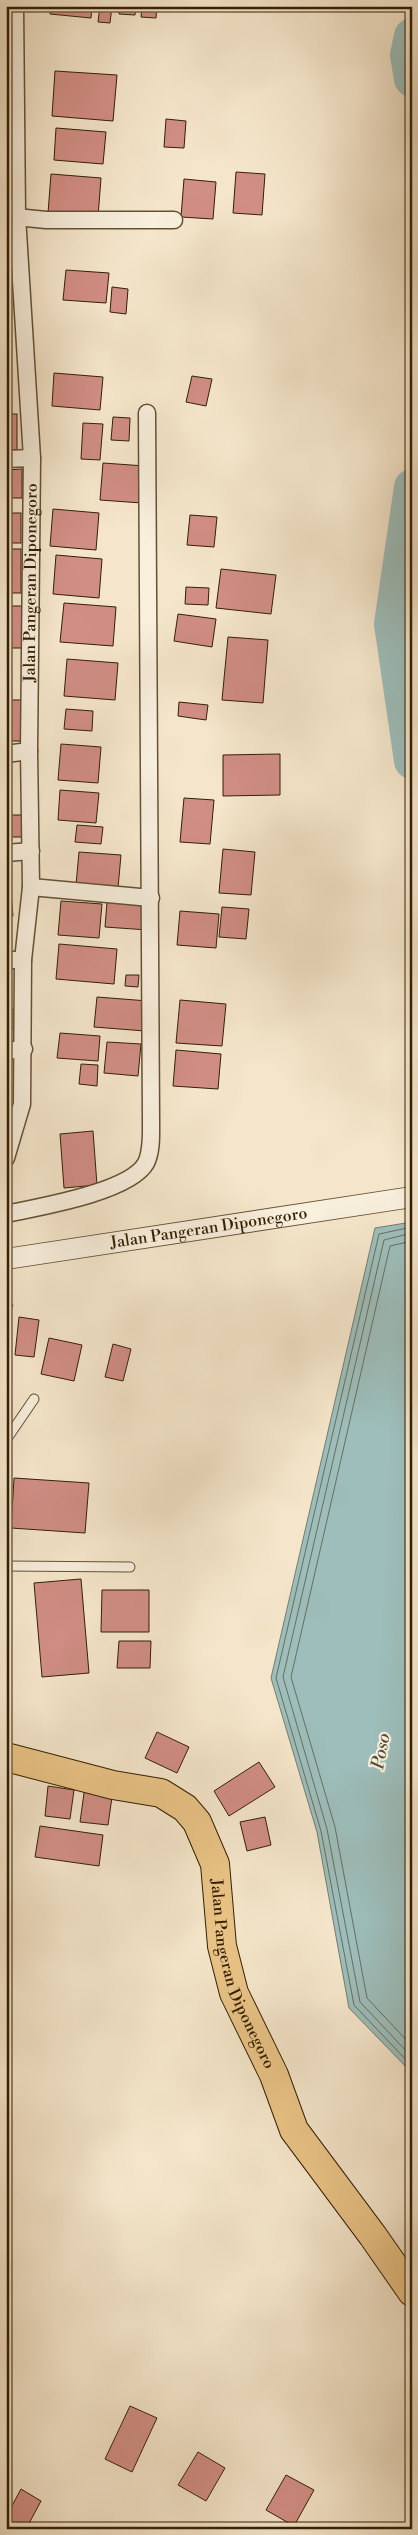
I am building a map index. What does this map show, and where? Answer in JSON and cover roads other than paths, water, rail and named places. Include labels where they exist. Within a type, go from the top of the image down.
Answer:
[{"type":"highway","name":"Jalan Pangeran Diponegoro","points":[[6,1757],[113,1785],[162,1793],[186,1808],[197,1822],[215,1864],[222,1946],[234,1993],[274,2075],[294,2130],[412,2292]]},
{"type":"street","name":"Jalan Pangeran Diponegoro","points":[[6,1158],[22,1104],[24,960],[32,888],[28,751],[32,458],[12,216],[12,16]]},
{"type":"street","points":[[12,216],[46,220],[174,220]]},
{"type":"street","points":[[6,1214],[70,1200],[127,1181],[140,1171],[146,1163],[151,1141],[147,413]]},
{"type":"street","points":[[6,459],[32,458]]},
{"type":"street","points":[[6,754],[28,751]]},
{"type":"street","points":[[6,853],[31,851]]},
{"type":"street","points":[[32,888],[151,898]]},
{"type":"street","points":[[6,960],[24,960]]},
{"type":"street","points":[[6,1051],[24,1049]]},
{"type":"street","name":"Jalan Pangeran Diponegoro","points":[[6,1259],[412,1197]]},
{"type":"lane","points":[[6,1440],[34,1398]]},
{"type":"lane","points":[[6,1566],[130,1567]]},
{"type":"water","points":[[412,1222],[412,2073],[349,2008],[317,1832],[271,1678],[375,1228]]},
{"type":"waterway","name":"Poso","points":[[412,36],[408,55],[412,79]]},
{"type":"waterway","name":"Poso","points":[[412,487],[392,624],[412,761]]}]
